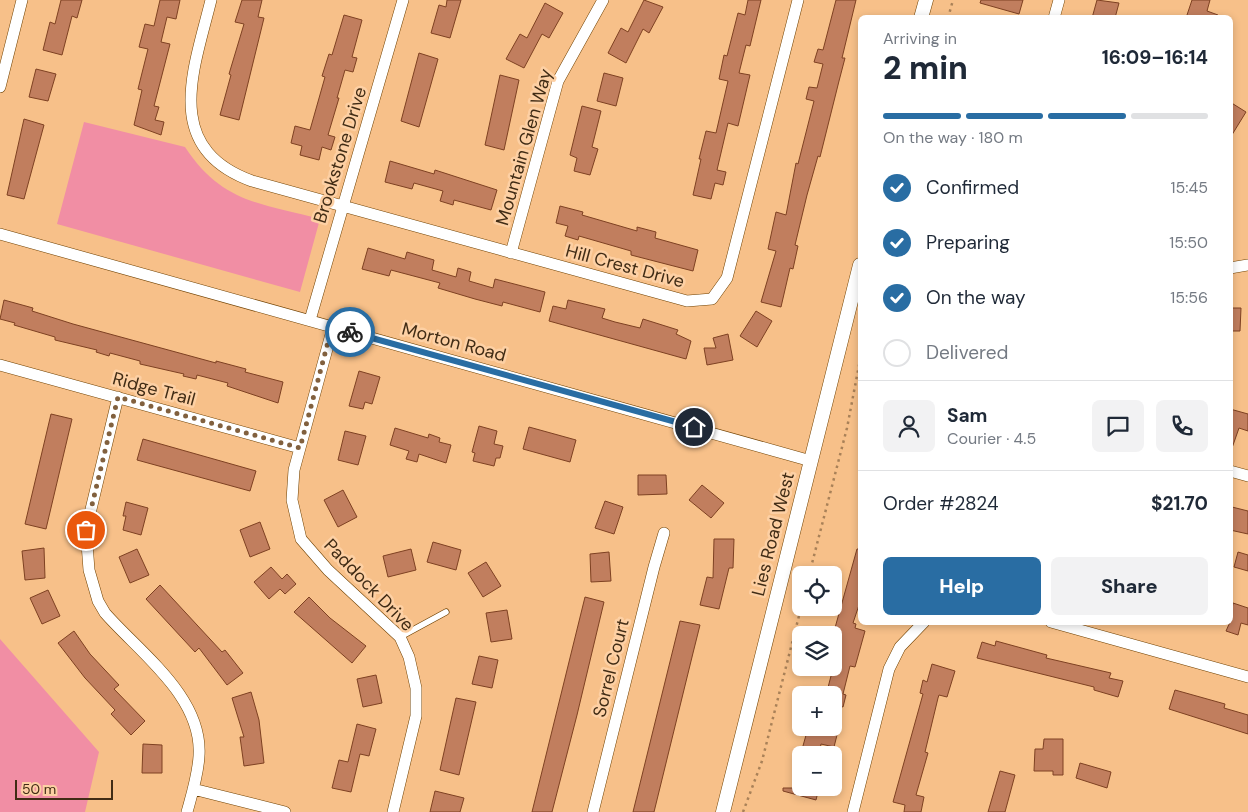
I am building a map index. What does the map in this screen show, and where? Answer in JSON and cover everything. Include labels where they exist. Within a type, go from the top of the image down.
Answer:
[{"type":"street","points":[[0,87],[22,0]]},
{"type":"street","name":"Hill Crest Drive","points":[[211,0],[190,89],[190,113],[200,142],[216,160],[242,177],[676,300],[686,301],[712,299],[724,284],[731,268],[798,0]]},
{"type":"street","name":"Brookstone Drive","points":[[310,320],[403,0]]},
{"type":"street","name":"Mountain Glen Way","points":[[511,253],[558,81],[603,0]]},
{"type":"street","points":[[922,15],[926,0]]},
{"type":"street","points":[[1055,15],[1059,0]]},
{"type":"street","name":"Morton Road","points":[[0,234],[811,460]]},
{"type":"street","points":[[1233,268],[1248,265]]},
{"type":"street","name":"Lies Road West","points":[[723,812],[811,460],[858,284]]},
{"type":"street","name":"Paddock Drive","points":[[332,327],[294,470],[292,500],[302,539],[328,570],[400,638],[414,672],[417,702],[412,737],[393,812]]},
{"type":"street","name":"Ridge Trail","points":[[0,365],[300,448]]},
{"type":"street","points":[[118,397],[88,515],[85,542],[86,558],[98,601],[104,613],[173,686],[190,709],[196,723],[199,755],[187,812]]},
{"type":"street","points":[[1233,472],[1248,476]]},
{"type":"street","name":"Sorrel Court","points":[[593,812],[664,533]]},
{"type":"street","points":[[853,812],[889,669],[900,647],[921,625]]},
{"type":"street","points":[[1063,625],[1248,676]]},
{"type":"street","points":[[193,789],[285,812]]},
{"type":"lane","points":[[400,638],[446,612]]},
{"type":"path","points":[[949,15],[953,0]]},
{"type":"path","points":[[812,566],[847,428],[858,370]]},
{"type":"path","points":[[743,812],[762,761],[799,616]]},
{"type":"shaded area","points":[[84,122],[185,147],[199,166],[213,180],[228,190],[261,204],[320,219],[300,292],[57,224]]},
{"type":"shaded area","points":[[0,639],[99,752],[85,812],[0,812]]},
{"type":"building","points":[[61,0],[82,0],[77,18],[72,16],[62,55],[43,50],[50,22],[55,24]]},
{"type":"building","points":[[160,0],[180,0],[176,19],[167,17],[161,42],[170,44],[154,106],[159,107],[155,120],[164,122],[161,135],[134,125],[142,90],[138,89],[148,49],[139,47],[145,24],[154,26]]},
{"type":"building","points":[[242,0],[262,0],[258,17],[264,18],[239,120],[220,115],[231,75],[229,74],[244,24],[235,22]]},
{"type":"building","points":[[447,0],[461,0],[450,38],[431,33],[439,5],[446,7]]},
{"type":"building","points":[[644,0],[663,7],[649,33],[643,29],[626,63],[608,53],[621,28],[628,32]]},
{"type":"building","points":[[748,0],[761,0],[750,46],[746,45],[739,73],[750,75],[738,126],[728,123],[717,170],[726,172],[723,185],[715,183],[711,199],[693,195],[706,131],[716,133],[728,81],[719,79],[724,55],[727,56],[738,13],[745,15]]},
{"type":"building","points":[[836,0],[856,0],[842,58],[845,58],[820,157],[818,156],[807,195],[795,245],[798,246],[793,269],[790,268],[781,307],[761,302],[776,251],[768,249],[776,212],[786,215],[796,163],[798,164],[814,101],[806,99],[809,87],[817,88],[823,64],[814,62],[818,49],[823,50]]},
{"type":"building","points":[[981,0],[1023,0],[1019,14],[980,3]]},
{"type":"building","points":[[1097,0],[1119,3],[1116,15],[1093,15]]},
{"type":"building","points":[[1192,0],[1210,0],[1207,11],[1218,15],[1187,15]]},
{"type":"building","points":[[545,3],[563,13],[549,38],[542,34],[524,68],[506,59],[520,34],[527,38]]},
{"type":"building","points":[[344,15],[362,20],[352,57],[357,58],[353,72],[345,70],[337,98],[339,98],[328,135],[335,137],[331,150],[322,147],[319,160],[300,155],[302,146],[291,143],[295,126],[310,130],[325,77],[322,76],[329,54],[332,55]]},
{"type":"building","points":[[419,53],[438,59],[419,127],[401,121]]},
{"type":"building","points":[[36,69],[56,74],[48,101],[29,97]]},
{"type":"building","points":[[604,73],[623,78],[616,106],[597,101]]},
{"type":"building","points":[[500,75],[519,80],[504,150],[485,145]]},
{"type":"building","points":[[1233,104],[1246,112],[1233,133]]},
{"type":"building","points":[[582,106],[601,111],[592,147],[598,149],[590,175],[574,171],[577,158],[570,155]]},
{"type":"building","points":[[24,119],[44,125],[24,199],[7,195]]},
{"type":"building","points":[[390,161],[434,174],[435,170],[497,190],[491,210],[454,200],[453,205],[440,201],[443,191],[414,183],[412,189],[385,182]]},
{"type":"building","points":[[560,206],[583,212],[582,215],[637,231],[637,227],[656,232],[655,238],[698,250],[693,271],[631,255],[631,251],[579,236],[578,240],[565,236],[568,226],[556,223]]},
{"type":"building","points":[[368,248],[405,259],[407,252],[434,260],[432,270],[456,277],[458,268],[471,272],[469,281],[493,288],[495,279],[545,292],[540,312],[503,302],[502,306],[475,299],[438,288],[440,283],[391,270],[389,276],[362,269]]},
{"type":"building","points":[[4,300],[33,308],[32,311],[73,324],[216,363],[216,361],[246,369],[245,372],[283,382],[278,403],[227,386],[228,383],[197,375],[196,379],[183,376],[184,374],[140,364],[140,361],[110,353],[109,356],[96,352],[97,350],[55,340],[55,337],[14,325],[15,323],[0,319]]},
{"type":"building","points":[[568,300],[605,309],[602,318],[615,322],[640,328],[643,319],[678,330],[676,334],[691,341],[686,359],[549,321],[553,306],[566,309]]},
{"type":"building","points":[[1233,308],[1241,308],[1240,331],[1233,331]]},
{"type":"building","points":[[756,311],[772,321],[757,347],[740,336]]},
{"type":"building","points":[[728,334],[733,360],[707,365],[704,348],[716,348],[713,338]]},
{"type":"building","points":[[359,371],[380,377],[372,404],[365,402],[363,409],[349,406]]},
{"type":"building","points":[[1233,410],[1248,414],[1248,431],[1239,428],[1233,445]]},
{"type":"building","points":[[51,414],[72,419],[46,529],[25,524]]},
{"type":"building","points":[[479,426],[497,431],[494,444],[503,446],[500,458],[496,458],[494,466],[473,461],[475,453],[472,452]]},
{"type":"building","points":[[529,427],[576,440],[570,462],[523,449]]},
{"type":"building","points":[[395,428],[428,438],[429,434],[440,438],[439,442],[451,445],[446,463],[419,454],[417,462],[406,459],[409,451],[390,445]]},
{"type":"building","points":[[345,431],[366,436],[358,465],[338,460]]},
{"type":"building","points":[[143,439],[256,471],[250,491],[137,460]]},
{"type":"building","points":[[638,475],[666,475],[667,494],[638,495]]},
{"type":"building","points":[[702,485],[724,503],[711,518],[689,500]]},
{"type":"building","points":[[343,490],[357,517],[338,527],[324,500]]},
{"type":"building","points":[[605,501],[623,507],[614,534],[595,528]]},
{"type":"building","points":[[126,502],[148,508],[141,535],[123,530]]},
{"type":"building","points":[[1233,507],[1248,511],[1248,534],[1233,531]]},
{"type":"building","points":[[260,522],[270,549],[250,557],[240,530]]},
{"type":"building","points":[[714,539],[734,539],[733,568],[729,568],[719,609],[700,605],[707,577],[713,578]]},
{"type":"building","points":[[433,542],[461,550],[456,570],[427,562]]},
{"type":"building","points":[[44,548],[45,578],[25,580],[22,551]]},
{"type":"building","points":[[137,549],[149,575],[130,583],[119,557]]},
{"type":"building","points":[[411,549],[416,570],[388,577],[383,556]]},
{"type":"building","points":[[858,549],[858,608],[853,623],[856,624],[855,628],[865,631],[855,667],[850,666],[843,694],[846,695],[843,707],[842,686],[828,686],[831,676],[842,676],[842,626],[836,626],[838,616],[842,616],[842,603]]},
{"type":"building","points":[[609,552],[611,581],[591,582],[590,554]]},
{"type":"building","points":[[1238,552],[1248,555],[1248,571],[1234,567]]},
{"type":"building","points":[[486,562],[501,586],[483,597],[468,573]]},
{"type":"building","points":[[271,567],[282,579],[287,574],[296,584],[285,594],[280,589],[269,599],[254,582]]},
{"type":"building","points":[[160,585],[222,652],[225,650],[243,673],[227,685],[199,648],[195,652],[146,599]]},
{"type":"building","points":[[48,590],[60,616],[42,624],[30,598]]},
{"type":"building","points":[[309,597],[330,618],[366,646],[352,663],[294,612]]},
{"type":"building","points":[[585,597],[604,602],[577,715],[552,812],[532,812]]},
{"type":"building","points":[[1233,603],[1248,608],[1248,625],[1241,623],[1238,635],[1226,631],[1229,625],[1233,625]]},
{"type":"building","points":[[507,610],[512,639],[491,642],[486,613]]},
{"type":"building","points":[[680,621],[700,625],[654,812],[633,812]]},
{"type":"building","points":[[74,631],[90,654],[119,685],[114,689],[145,721],[131,735],[111,714],[115,710],[85,678],[58,643]]},
{"type":"building","points":[[996,641],[1047,655],[1046,658],[1111,673],[1109,678],[1123,681],[1118,697],[1094,690],[1094,687],[977,658],[982,642],[995,646]]},
{"type":"building","points":[[479,656],[498,660],[492,688],[472,684]]},
{"type":"building","points":[[932,664],[955,671],[947,697],[939,695],[938,698],[925,752],[928,753],[916,795],[924,797],[921,812],[904,812],[905,805],[893,802],[923,694],[920,693],[923,680],[927,682]]},
{"type":"building","points":[[376,675],[382,703],[363,707],[357,679]]},
{"type":"building","points":[[1175,690],[1225,704],[1224,708],[1248,715],[1248,734],[1169,709]]},
{"type":"building","points":[[251,692],[259,720],[264,763],[244,766],[240,737],[244,737],[232,698]]},
{"type":"building","points":[[456,698],[476,702],[459,775],[440,770]]},
{"type":"building","points":[[357,724],[376,729],[369,756],[360,754],[351,792],[332,788],[339,760],[348,762]]},
{"type":"building","points":[[806,736],[837,736],[834,746],[821,744],[821,746],[803,746]]},
{"type":"building","points":[[1044,739],[1063,739],[1063,775],[1053,775],[1053,771],[1034,771],[1035,749],[1043,749]]},
{"type":"building","points":[[143,744],[162,745],[162,773],[142,773]]},
{"type":"building","points":[[1080,763],[1111,772],[1107,788],[1076,778]]},
{"type":"building","points":[[1000,771],[1015,775],[1005,812],[988,812]]},
{"type":"building","points":[[783,788],[792,788],[792,793],[783,791]]},
{"type":"building","points":[[435,791],[464,798],[460,812],[430,812]]},
{"type":"building","points":[[801,796],[817,796],[816,800]]},
{"type":"way so far","points":[[86,530],[88,515],[118,397],[300,448],[332,327],[350,332]]},
{"type":"route","points":[[350,332],[694,427]]}]
